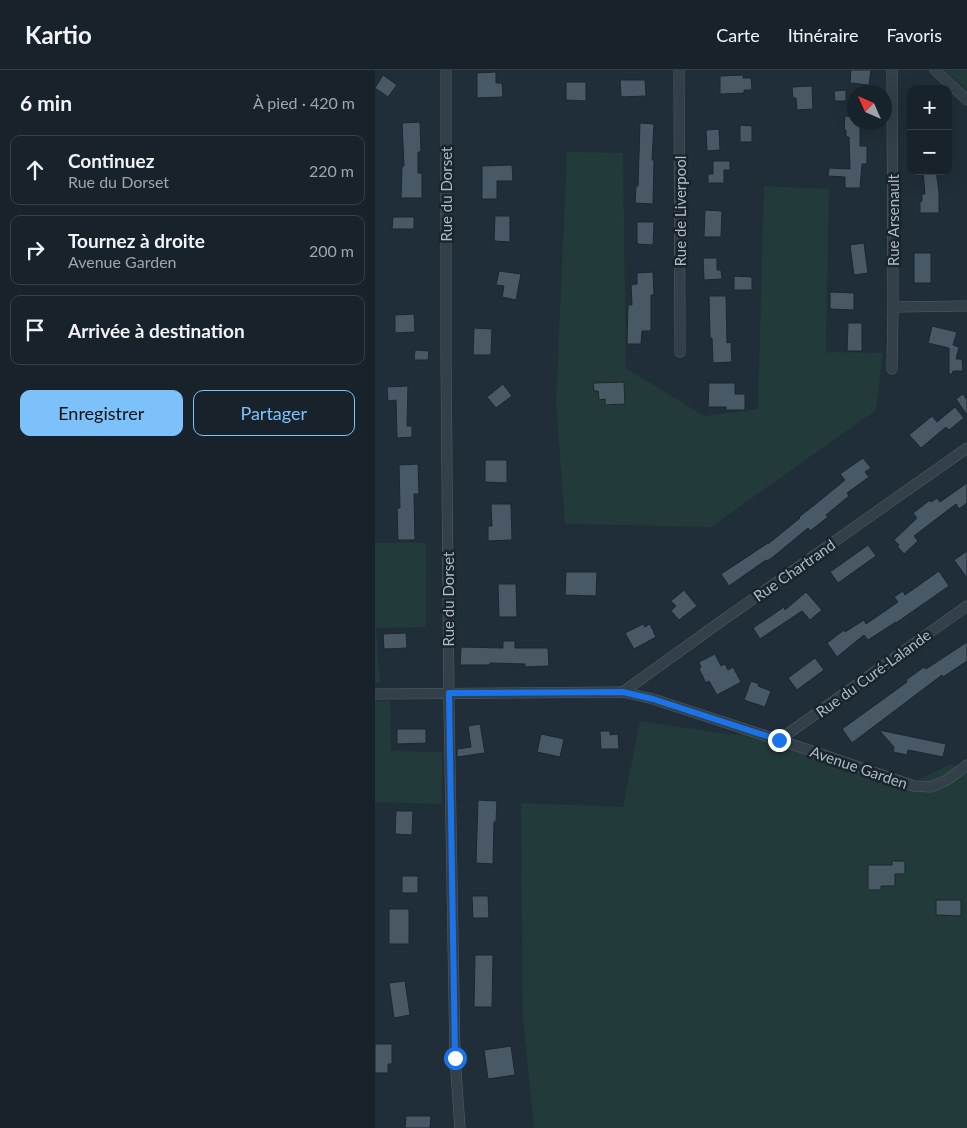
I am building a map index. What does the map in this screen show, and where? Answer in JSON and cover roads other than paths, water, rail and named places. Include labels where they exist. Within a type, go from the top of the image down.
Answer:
[{"type":"street","name":"Rue du Dorset","points":[[446,70],[449,693],[455,1058],[460,1128]]},
{"type":"street","name":"Rue de Liverpool","points":[[679,70],[680,352]]},
{"type":"street","name":"Rue Arsenault","points":[[892,70],[892,369]]},
{"type":"street","points":[[935,70],[967,100]]},
{"type":"street","points":[[893,307],[967,306]]},
{"type":"street","name":"Rue Chartrand","points":[[623,692],[967,448]]},
{"type":"street","name":"Rue du Curé-Lalande","points":[[779,740],[967,606]]},
{"type":"street","name":"Avenue Garden","points":[[375,694],[623,692],[653,699],[914,786],[931,787],[947,780],[967,765]]}]
